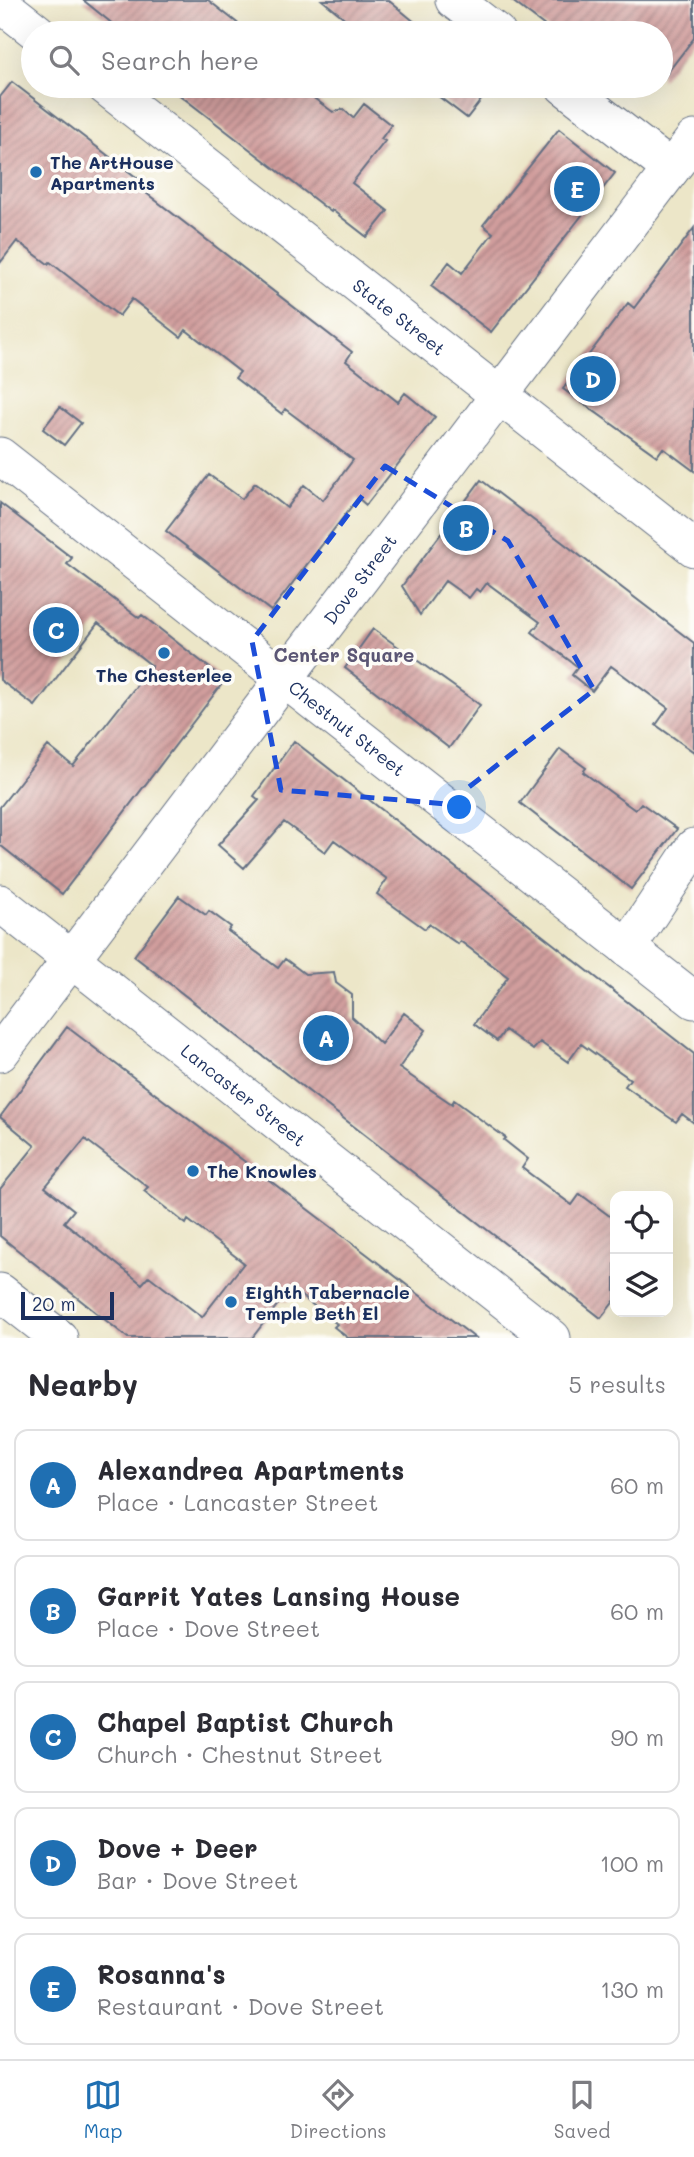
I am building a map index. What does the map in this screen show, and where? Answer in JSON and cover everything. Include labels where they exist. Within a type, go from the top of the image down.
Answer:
[{"type":"street","points":[[454,0],[481,21]]},
{"type":"street","points":[[0,3],[23,21]]},
{"type":"street","name":"State Street","points":[[120,98],[694,548]]},
{"type":"street","points":[[579,98],[671,169]]},
{"type":"street","name":"Dove Street","points":[[0,1053],[694,139]]},
{"type":"street","name":"Chestnut Street","points":[[0,456],[627,948],[691,991]]},
{"type":"street","points":[[627,948],[694,847]]},
{"type":"street","name":"Lancaster Street","points":[[0,903],[552,1338]]},
{"type":"street","points":[[0,1292],[59,1338]]},
{"type":"highlighted area","points":[[385,466],[508,541],[594,690],[447,804],[281,790],[252,641]]},
{"type":"building","points":[[83,0],[208,0],[235,21],[109,21]]},
{"type":"building","points":[[322,0],[388,0],[413,21],[348,21]]},
{"type":"building","points":[[511,0],[694,0],[694,38],[673,65],[673,21],[538,21]]},
{"type":"building","points":[[12,82],[21,89],[21,98],[33,98],[145,184],[141,189],[352,352],[346,361],[398,402],[405,393],[435,417],[366,505],[358,498],[271,611],[166,531],[209,475],[242,499],[255,483],[287,508],[304,485],[323,500],[353,460],[285,409],[282,414],[235,378],[240,372],[186,330],[181,337],[132,299],[119,316],[50,262],[48,264],[17,241],[0,263],[0,97]]},
{"type":"building","points":[[184,98],[314,98],[333,112],[343,109],[353,118],[364,104],[391,125],[381,139],[385,141],[352,183],[388,211],[367,237],[332,210],[331,212]]},
{"type":"building","points":[[441,98],[483,98],[467,118]]},
{"type":"building","points":[[559,129],[615,173],[491,332],[431,286],[449,262],[462,273],[493,233],[483,225]]},
{"type":"building","points":[[694,228],[694,471],[663,448],[657,456],[563,389],[628,303],[634,308]]},
{"type":"building","points":[[60,407],[81,423],[64,445],[43,429]]},
{"type":"building","points":[[481,480],[694,643],[694,752],[656,725],[668,708],[611,666],[592,691],[572,675],[578,667],[532,632],[540,622],[487,583],[480,592],[476,589],[469,598],[445,581],[420,615],[402,586]]},
{"type":"building","points":[[0,503],[72,558],[67,564],[139,618],[142,615],[225,680],[62,894],[0,845],[0,807],[48,746],[73,766],[152,666],[98,623],[35,706],[0,680]]},
{"type":"building","points":[[373,629],[480,705],[449,748],[345,668]]},
{"type":"building","points":[[294,741],[694,1054],[694,1123],[682,1114],[676,1122],[660,1111],[625,1086],[630,1079],[581,1044],[568,1062],[540,1042],[533,1050],[505,1030],[497,1041],[474,1024],[508,977],[460,941],[458,944],[429,924],[425,929],[377,894],[387,879],[334,840],[325,852],[284,822],[244,868],[218,845],[259,800],[254,796]]},
{"type":"building","points":[[560,749],[586,768],[583,772],[635,810],[641,803],[677,829],[631,889],[520,803]]},
{"type":"building","points":[[179,896],[206,915],[209,911],[231,927],[228,931],[278,968],[285,959],[305,974],[334,972],[336,983],[352,995],[352,1017],[381,1044],[404,1013],[426,1030],[399,1068],[452,1104],[454,1100],[506,1138],[504,1140],[528,1159],[522,1168],[572,1205],[580,1194],[610,1216],[610,1306],[601,1318],[134,956]]},
{"type":"building","points":[[67,1027],[475,1338],[348,1338],[334,1327],[337,1324],[295,1291],[287,1302],[282,1299],[252,1338],[128,1338],[0,1236],[0,1189],[35,1146],[0,1117]],"holes":[[[85,1139],[148,1187],[144,1191],[186,1224],[188,1220],[244,1263],[202,1317],[149,1276],[142,1284],[64,1222],[74,1210],[45,1187]]]},
{"type":"place","name":"The ArtHouse Apartments","points":[[36,172]]},
{"type":"place","name":"Rosanna's","points":[[577,189]]},
{"type":"place","name":"Dove + Deer","points":[[593,379]]},
{"type":"place","name":"Garrit Yates Lansing House","points":[[466,528]]},
{"type":"place","name":"Chapel Baptist Church","points":[[56,630]]},
{"type":"place","name":"The Chesterlee","points":[[164,653]]},
{"type":"place","name":"Alexandrea Apartments","points":[[326,1038]]},
{"type":"place","name":"The Knowles","points":[[193,1171]]},
{"type":"place","name":"Eighth Tabernacle Temple Beth El","points":[[231,1302]]},
{"type":"district","name":"Center Square","points":[[344,654]]}]
